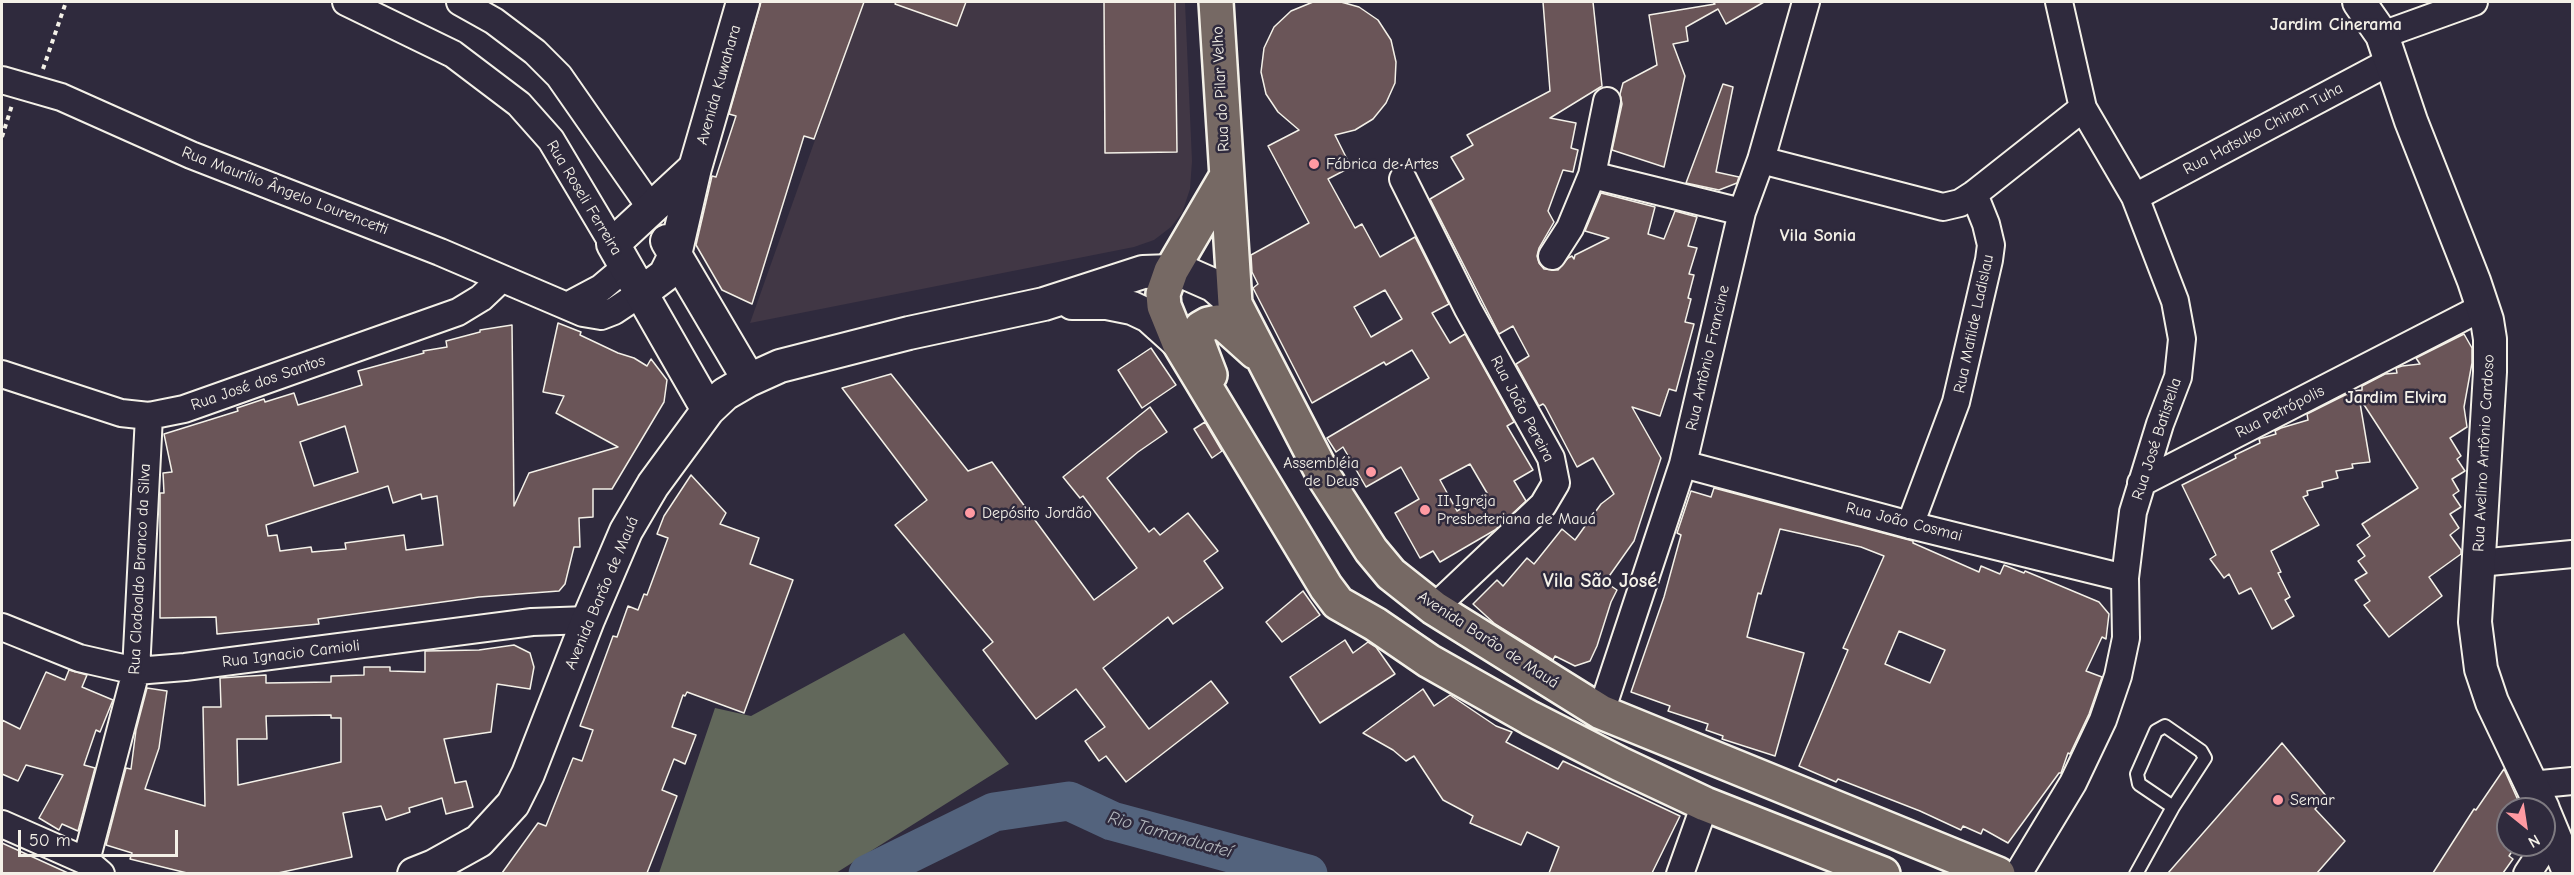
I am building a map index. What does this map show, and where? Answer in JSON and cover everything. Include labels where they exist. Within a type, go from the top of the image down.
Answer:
[{"type":"main road","name":"Rua do Pilar Velho","points":[[1216,2],[1235,304]]},
{"type":"main road","points":[[1179,343],[1164,306],[1163,294],[1171,271],[1226,177]]},
{"type":"main road","name":"Avenida Barão de Mauá","points":[[1235,304],[1326,480],[1371,550],[1391,574],[1434,608],[1601,712],[1998,873]]},
{"type":"main road","points":[[1207,389],[1210,375],[1197,341],[1201,328],[1208,324],[1217,322],[1225,325],[1267,363]]},
{"type":"main road","name":"Avenida Barão de Mauá","points":[[1179,343],[1326,587],[1338,603],[1375,624],[1429,661],[1530,718],[1705,804],[1884,873]]},
{"type":"main road","points":[[1884,873],[1898,865],[1901,858],[1902,845],[1898,832]]},
{"type":"street","name":"Rua Roseli Ferreira","points":[[346,2],[453,54],[519,104],[551,140],[708,410]]},
{"type":"street","points":[[460,2],[494,21],[535,52],[558,76],[651,208],[675,255],[749,380]]},
{"type":"street","name":"Avenida Kuwahara","points":[[695,168],[651,208],[626,268],[665,274],[675,255],[695,168],[743,2]]},
{"type":"street","name":"Rua Antônio Francine","points":[[1601,712],[1683,464],[1742,212],[1761,160],[1806,2]]},
{"type":"street","name":"Rua José Batistella","points":[[2018,873],[2073,783],[2103,720],[2118,676],[2126,638],[2125,578],[2133,512],[2178,377],[2182,339],[2175,301],[2135,197],[2083,108],[2059,2]]},
{"type":"street","name":"Rua Avelino Antônio Cardoso","points":[[2359,2],[2387,48],[2411,121],[2483,307],[2490,339],[2490,372],[2475,622],[2481,669],[2507,737],[2537,797]]},
{"type":"street","name":"Rua Hatsuko Chinen Tuha","points":[[2135,197],[2387,48],[2474,2]]},
{"type":"street","name":"Rua Maurílio Ângelo Lourencetti","points":[[18,84],[61,97],[191,155],[440,252],[567,306],[601,316],[614,311],[626,268]]},
{"type":"street","points":[[1552,256],[1570,228],[1592,175],[1607,101]]},
{"type":"street","points":[[1761,160],[1943,207],[1960,202],[1974,194],[2083,108]]},
{"type":"street","points":[[1592,175],[1742,212]]},
{"type":"street","name":"Rua João Pereira","points":[[1403,179],[1468,309],[1551,458],[1556,483],[1543,505],[1434,608]]},
{"type":"street","name":"Rua Matilde Ladislau","points":[[1910,525],[1956,402],[1989,260],[1991,244],[1974,194]]},
{"type":"street","name":"Avenida Barão de Mauá","points":[[414,873],[434,866],[479,841],[513,804],[528,774],[588,620],[626,531],[644,498],[708,410],[725,394],[780,366],[909,333],[1044,304],[1143,272],[1171,271],[1188,274],[1213,285],[1235,304]]},
{"type":"street","name":"Rua José dos Santos","points":[[2,374],[121,413],[149,416],[184,409],[458,312],[481,298],[501,279]]},
{"type":"street","name":"Avenida Barão de Mauá","points":[[1044,304],[1107,303],[1132,308],[1149,316],[1179,343]]},
{"type":"street","name":"Rua Petrópolis","points":[[2141,483],[2483,307]]},
{"type":"street","name":"Rua Clodoaldo Branco da Silva","points":[[94,867],[136,671],[149,416]]},
{"type":"street","name":"Rua João Cosmai","points":[[1683,464],[1910,525],[2125,578]]},
{"type":"street","points":[[2479,563],[2572,554]]},
{"type":"street","name":"Rua Ignacio Camioli","points":[[2,627],[80,658],[136,671],[185,667],[532,622],[588,620]]},
{"type":"street","points":[[2556,797],[2572,781]]},
{"type":"street","points":[[1680,873],[1705,804]]},
{"type":"street","points":[[2,824],[94,867]]},
{"type":"street","name":"Rua Avelino Antônio Cardoso","points":[[2556,840],[2570,873]]},
{"type":"street","points":[[2528,873],[2532,857]]},
{"type":"lane","points":[[2136,873],[2173,807],[2205,758],[2200,751],[2165,726],[2156,730],[2137,774],[2139,784],[2173,807]]},
{"type":"path","points":[[2,137],[18,84],[66,2]]},
{"type":"shaded area","points":[[864,2],[1185,2],[1192,161],[1190,189],[1182,213],[1171,227],[1154,240],[1134,247],[750,323]]},
{"type":"green space","points":[[904,633],[1009,764],[836,873],[659,873],[715,708],[751,716]]},
{"type":"building","points":[[761,2],[864,2],[814,139],[804,136],[752,304],[722,290],[696,245],[712,176],[716,177],[736,116],[729,114]]},
{"type":"building","points":[[896,2],[966,2],[957,26],[895,4]]},
{"type":"building","points":[[1104,2],[1175,2],[1177,152],[1105,153]]},
{"type":"building","points":[[1313,2],[1341,2],[1359,7],[1378,20],[1391,40],[1396,62],[1395,83],[1386,103],[1373,119],[1355,130],[1335,135],[1351,167],[1328,179],[1355,228],[1362,224],[1380,257],[1415,237],[1449,304],[1432,313],[1450,343],[1465,334],[1514,422],[1507,426],[1533,470],[1514,481],[1526,501],[1495,530],[1440,562],[1433,551],[1420,558],[1395,513],[1419,499],[1401,467],[1366,487],[1343,447],[1336,452],[1327,438],[1429,378],[1412,350],[1386,365],[1384,362],[1312,403],[1253,288],[1258,284],[1252,272],[1251,255],[1309,223],[1268,146],[1299,130],[1278,112],[1266,94],[1261,72],[1264,48],[1274,27],[1291,11]],"holes":[[[1385,290],[1402,319],[1371,337],[1354,307]],[[1470,464],[1487,493],[1457,511],[1440,480]]]},
{"type":"building","points":[[1543,2],[1593,2],[1602,86],[1550,118],[1576,123],[1571,148],[1578,150],[1573,172],[1563,170],[1548,211],[1554,222],[1539,248],[1537,256],[1539,263],[1544,269],[1558,270],[1568,258],[1572,256],[1574,259],[1575,255],[1609,238],[1585,231],[1601,193],[1655,207],[1648,234],[1664,239],[1675,211],[1697,217],[1688,246],[1697,248],[1689,274],[1694,275],[1685,322],[1694,324],[1676,391],[1669,389],[1660,416],[1632,407],[1661,458],[1634,541],[1605,582],[1617,590],[1597,646],[1590,661],[1575,666],[1555,656],[1553,660],[1495,624],[1473,604],[1497,580],[1503,586],[1527,558],[1534,564],[1562,529],[1575,540],[1601,504],[1614,494],[1593,458],[1577,467],[1545,406],[1543,404],[1539,406],[1516,364],[1529,356],[1513,326],[1499,334],[1430,199],[1464,179],[1451,157],[1473,145],[1467,135],[1550,91]]},
{"type":"building","points":[[1713,2],[1764,2],[1726,24],[1718,9],[1686,27],[1688,41],[1673,44],[1685,76],[1664,167],[1612,150],[1622,104],[1620,94],[1623,83],[1657,65],[1649,15],[1715,4]]},
{"type":"building","points":[[1723,84],[1733,87],[1716,172],[1739,177],[1737,183],[1719,190],[1686,183]]},
{"type":"building","points":[[558,323],[581,332],[580,335],[634,358],[647,366],[651,359],[667,380],[664,402],[612,489],[593,489],[593,517],[579,518],[580,547],[574,547],[565,584],[559,591],[479,597],[318,619],[319,624],[217,634],[216,617],[160,618],[160,493],[164,493],[163,473],[172,472],[164,434],[238,411],[237,408],[264,399],[265,402],[294,393],[298,405],[362,385],[358,371],[424,353],[423,351],[447,347],[446,341],[480,332],[480,330],[512,325],[514,506],[529,473],[618,447],[556,413],[564,396],[543,392]],"holes":[[[345,426],[358,472],[314,486],[300,442]],[[388,486],[393,503],[421,494],[422,499],[437,496],[443,545],[406,550],[404,535],[345,543],[346,549],[312,552],[311,547],[280,551],[277,535],[268,536],[266,525]]]},
{"type":"building","points":[[2464,334],[2472,348],[2472,363],[2464,407],[2467,427],[2450,438],[2461,456],[2457,459],[2465,471],[2452,479],[2459,491],[2453,495],[2461,507],[2450,514],[2459,528],[2450,535],[2461,550],[2461,554],[2429,577],[2442,596],[2389,637],[2364,605],[2370,601],[2355,580],[2367,573],[2358,561],[2365,556],[2357,545],[2370,536],[2362,524],[2418,488],[2359,397],[2370,462],[2352,464],[2353,468],[2336,471],[2338,478],[2322,482],[2323,487],[2307,491],[2308,495],[2303,497],[2319,525],[2271,551],[2281,572],[2278,573],[2290,597],[2285,600],[2294,616],[2272,629],[2251,588],[2239,594],[2229,574],[2224,578],[2210,559],[2216,555],[2182,485],[2236,458],[2235,455],[2260,443],[2259,439],[2276,434],[2275,431],[2281,428],[2308,420],[2307,414],[2353,391],[2362,390],[2362,386],[2385,374],[2397,373],[2396,368],[2420,364],[2416,358]]},
{"type":"building","points":[[1151,348],[1176,385],[1142,408],[1118,370]]},
{"type":"building","points":[[891,374],[968,471],[992,462],[1094,600],[1137,568],[1083,496],[1080,498],[1063,477],[1150,407],[1167,432],[1107,478],[1149,532],[1154,528],[1160,535],[1188,513],[1218,551],[1204,561],[1223,588],[1173,624],[1168,617],[1103,668],[1149,729],[1211,681],[1228,703],[1126,782],[1106,756],[1099,761],[1085,741],[1105,727],[1076,689],[1036,719],[983,650],[993,642],[895,525],[927,500],[842,388]]},
{"type":"building","points":[[1205,422],[1222,451],[1212,458],[1194,429]]},
{"type":"building","points":[[691,475],[726,513],[720,524],[759,538],[750,564],[793,580],[744,713],[687,692],[685,696],[683,695],[672,727],[696,735],[685,764],[674,759],[662,790],[677,796],[647,873],[502,873],[538,823],[546,826],[573,758],[582,761],[593,730],[580,726],[613,636],[617,637],[628,606],[638,610],[644,594],[647,595],[668,538],[657,534],[664,516]]},
{"type":"building","points":[[1714,488],[1913,541],[1913,543],[1979,572],[1981,566],[2000,574],[2004,565],[2024,573],[2025,571],[2099,602],[2109,614],[2106,639],[2102,637],[2086,671],[2102,677],[2089,714],[2070,754],[2068,753],[2061,773],[2008,843],[1983,829],[1981,834],[1963,826],[1961,830],[1920,811],[1838,779],[1836,782],[1799,766],[1848,650],[1843,648],[1884,556],[1861,547],[1780,529],[1761,594],[1758,593],[1747,637],[1804,653],[1775,756],[1722,739],[1723,736],[1706,730],[1708,724],[1668,711],[1670,706],[1631,692],[1664,597],[1681,535],[1677,533],[1691,491],[1711,497]],"holes":[[[1899,631],[1945,650],[1930,683],[1885,664]]]},
{"type":"building","points":[[1303,591],[1320,615],[1282,642],[1266,622]]},
{"type":"building","points":[[1345,640],[1353,653],[1368,642],[1376,647],[1395,674],[1320,723],[1290,677]]},
{"type":"building","points":[[514,645],[530,653],[534,667],[530,689],[497,684],[491,732],[444,739],[455,783],[466,781],[473,807],[446,814],[442,798],[409,808],[410,812],[386,820],[381,806],[343,813],[352,857],[278,873],[187,873],[130,859],[132,853],[106,845],[126,768],[131,769],[136,730],[147,688],[167,691],[159,748],[145,789],[205,806],[203,707],[221,707],[220,678],[266,675],[266,683],[331,682],[331,676],[364,675],[364,667],[390,667],[390,671],[425,672],[425,651],[479,650]],"holes":[[[331,715],[331,718],[341,718],[341,762],[238,785],[237,739],[267,739],[266,716]]]},
{"type":"building","points":[[69,670],[87,675],[82,687],[113,700],[100,732],[96,730],[84,765],[95,768],[78,831],[62,824],[59,830],[39,818],[63,775],[26,765],[18,781],[2,774],[2,720],[20,729],[46,672],[65,680]]},
{"type":"building","points":[[1423,689],[1434,706],[1450,695],[1496,726],[1512,732],[1506,742],[1558,769],[1563,761],[1680,816],[1652,873],[1549,873],[1559,847],[1527,832],[1521,845],[1470,823],[1473,816],[1443,800],[1414,756],[1406,761],[1393,750],[1363,733]]},
{"type":"building","name":"Semar","points":[[2282,743],[2327,797],[2315,809],[2345,841],[2317,873],[2168,873]]},
{"type":"building","points":[[2504,769],[2517,797],[2496,797],[2496,857],[2513,859],[2503,873],[2433,873],[2474,809],[2476,810]]},
{"type":"building","points":[[2,843],[68,873],[2,873]]},
{"type":"waterway","name":"Rio Tamanduateí","points":[[868,874],[994,812],[1069,801],[1112,821],[1308,874]]},
{"type":"place","name":"Fábrica de Artes","points":[[1314,164]]},
{"type":"place","name":"Assembléia de Deus","points":[[1371,472]]},
{"type":"place","name":"II Igreja Presbeteriana de Mauá","points":[[1425,510]]},
{"type":"place","name":"Depósito Jordão","points":[[970,513]]},
{"type":"place","name":"Semar","points":[[2278,800]]},
{"type":"district","name":"Jardim Cinerama","points":[[2336,25]]},
{"type":"district","name":"Vila Sonia","points":[[1818,236]]},
{"type":"district","name":"Jardim Elvira","points":[[2396,398]]},
{"type":"district","name":"Vila São José","points":[[1600,581]]}]
